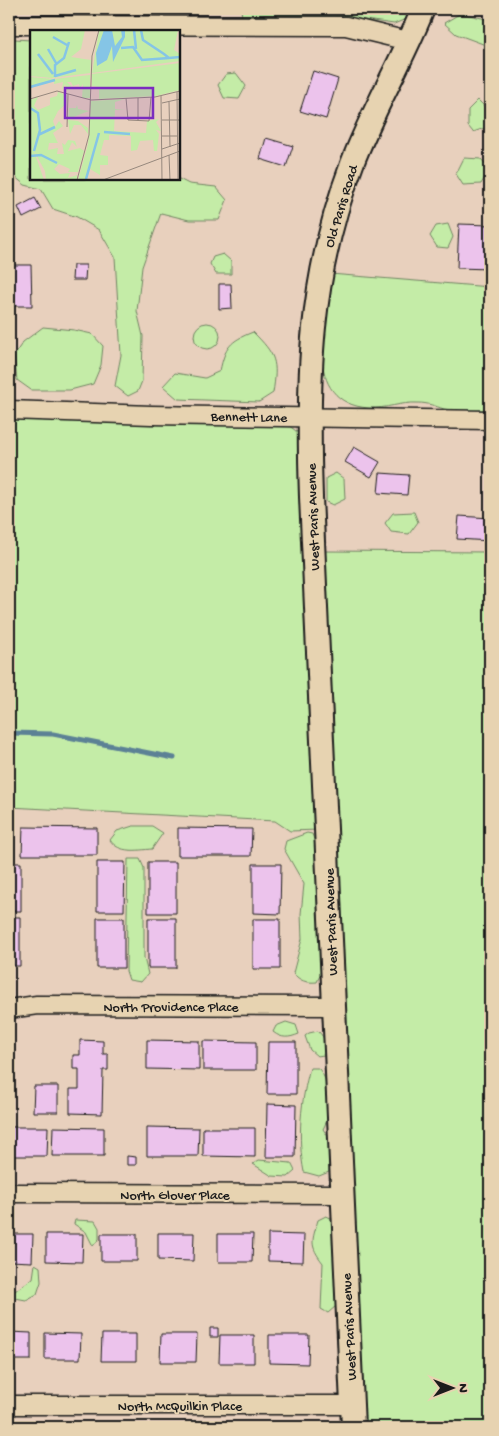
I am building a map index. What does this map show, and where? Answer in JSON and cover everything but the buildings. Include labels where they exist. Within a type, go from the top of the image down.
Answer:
[{"type":"main road","name":"Old Paris Road","points":[[309,417],[314,316],[327,247],[353,163],[423,9]]},
{"type":"main road","name":"West Paris Avenue","points":[[309,417],[333,1006],[353,1427]]},
{"type":"street","points":[[9,26],[346,26],[408,41]]},
{"type":"street","name":"Bennett Lane","points":[[9,410],[151,415],[490,420]]},
{"type":"street","name":"North Providence Place","points":[[9,1009],[37,1005],[333,1006]]},
{"type":"street","name":"North Glover Place","points":[[9,1194],[342,1194]]},
{"type":"street","name":"North McQuilkin Place","points":[[9,1404],[352,1405]]},
{"type":"green space","points":[[241,9],[414,9],[406,19],[394,24],[343,17],[242,18]]},
{"type":"green space","points":[[461,13],[490,20],[490,62],[483,44],[456,34],[444,23]]},
{"type":"green space","points":[[9,40],[30,40],[30,180],[180,180],[189,184],[216,187],[227,200],[219,220],[189,220],[161,213],[142,267],[137,311],[143,336],[142,381],[138,391],[128,396],[115,386],[121,355],[115,257],[99,230],[77,217],[53,209],[41,189],[25,185],[9,172]]},
{"type":"green space","points":[[236,73],[246,86],[239,99],[224,98],[218,85],[226,74]]},
{"type":"green space","points":[[478,100],[487,109],[485,128],[473,132],[468,126],[468,110]]},
{"type":"green space","points":[[464,158],[481,159],[490,169],[481,184],[463,185],[456,174]]},
{"type":"green space","points":[[448,224],[453,237],[448,248],[437,247],[430,236],[436,226]]},
{"type":"green space","points":[[223,254],[231,261],[231,274],[216,274],[210,264],[213,257]]},
{"type":"green space","points":[[330,274],[490,287],[490,410],[450,410],[418,403],[369,408],[347,403],[333,391],[325,375],[322,356],[324,313]]},
{"type":"green space","points":[[207,323],[216,327],[220,336],[216,345],[207,349],[198,345],[194,336],[198,327]]},
{"type":"green space","points":[[43,327],[92,334],[103,346],[101,365],[93,384],[70,390],[31,390],[17,380],[14,355],[23,342]]},
{"type":"green space","points":[[253,332],[271,353],[275,366],[273,393],[259,402],[178,399],[163,386],[175,373],[205,378],[220,371],[224,356],[230,346]]},
{"type":"green space","points":[[9,417],[283,424],[297,432],[300,437],[318,830],[290,831],[275,821],[9,807]]},
{"type":"green space","points":[[336,473],[344,479],[345,499],[333,505],[326,502],[326,478]]},
{"type":"green space","points":[[414,512],[418,522],[409,534],[391,532],[385,523],[393,513]]},
{"type":"green space","points":[[322,551],[490,552],[490,1427],[362,1427]]},
{"type":"green space","points":[[133,826],[152,826],[163,833],[152,849],[124,849],[118,847],[110,840],[117,831]]},
{"type":"green space","points":[[307,833],[312,834],[317,847],[321,973],[317,982],[306,982],[293,973],[302,939],[301,914],[304,884],[284,849],[286,841]]},
{"type":"green space","points":[[128,859],[140,859],[144,868],[144,958],[148,974],[141,982],[129,980],[126,971]]},
{"type":"green space","points":[[286,1022],[296,1025],[299,1034],[286,1037],[279,1036],[273,1032],[276,1026]]},
{"type":"green space","points":[[318,1031],[324,1039],[325,1048],[324,1055],[317,1056],[310,1050],[305,1036]]},
{"type":"green space","points":[[310,1068],[318,1068],[322,1074],[326,1081],[329,1098],[328,1115],[323,1129],[329,1138],[329,1172],[319,1176],[304,1172],[302,1159],[300,1133],[302,1106]]},
{"type":"green space","points":[[259,1160],[291,1163],[295,1171],[288,1177],[272,1176],[253,1164]]},
{"type":"green space","points":[[326,1216],[331,1218],[332,1227],[336,1306],[328,1313],[321,1309],[323,1263],[315,1252],[313,1243],[318,1220]]},
{"type":"green space","points":[[75,1220],[95,1221],[99,1228],[99,1239],[93,1246],[86,1232],[74,1224]]},
{"type":"green space","points":[[35,1264],[40,1267],[41,1282],[37,1294],[26,1300],[15,1298],[12,1293],[33,1278]]},
{"type":"waterway","points":[[9,733],[53,734],[174,758]]}]
